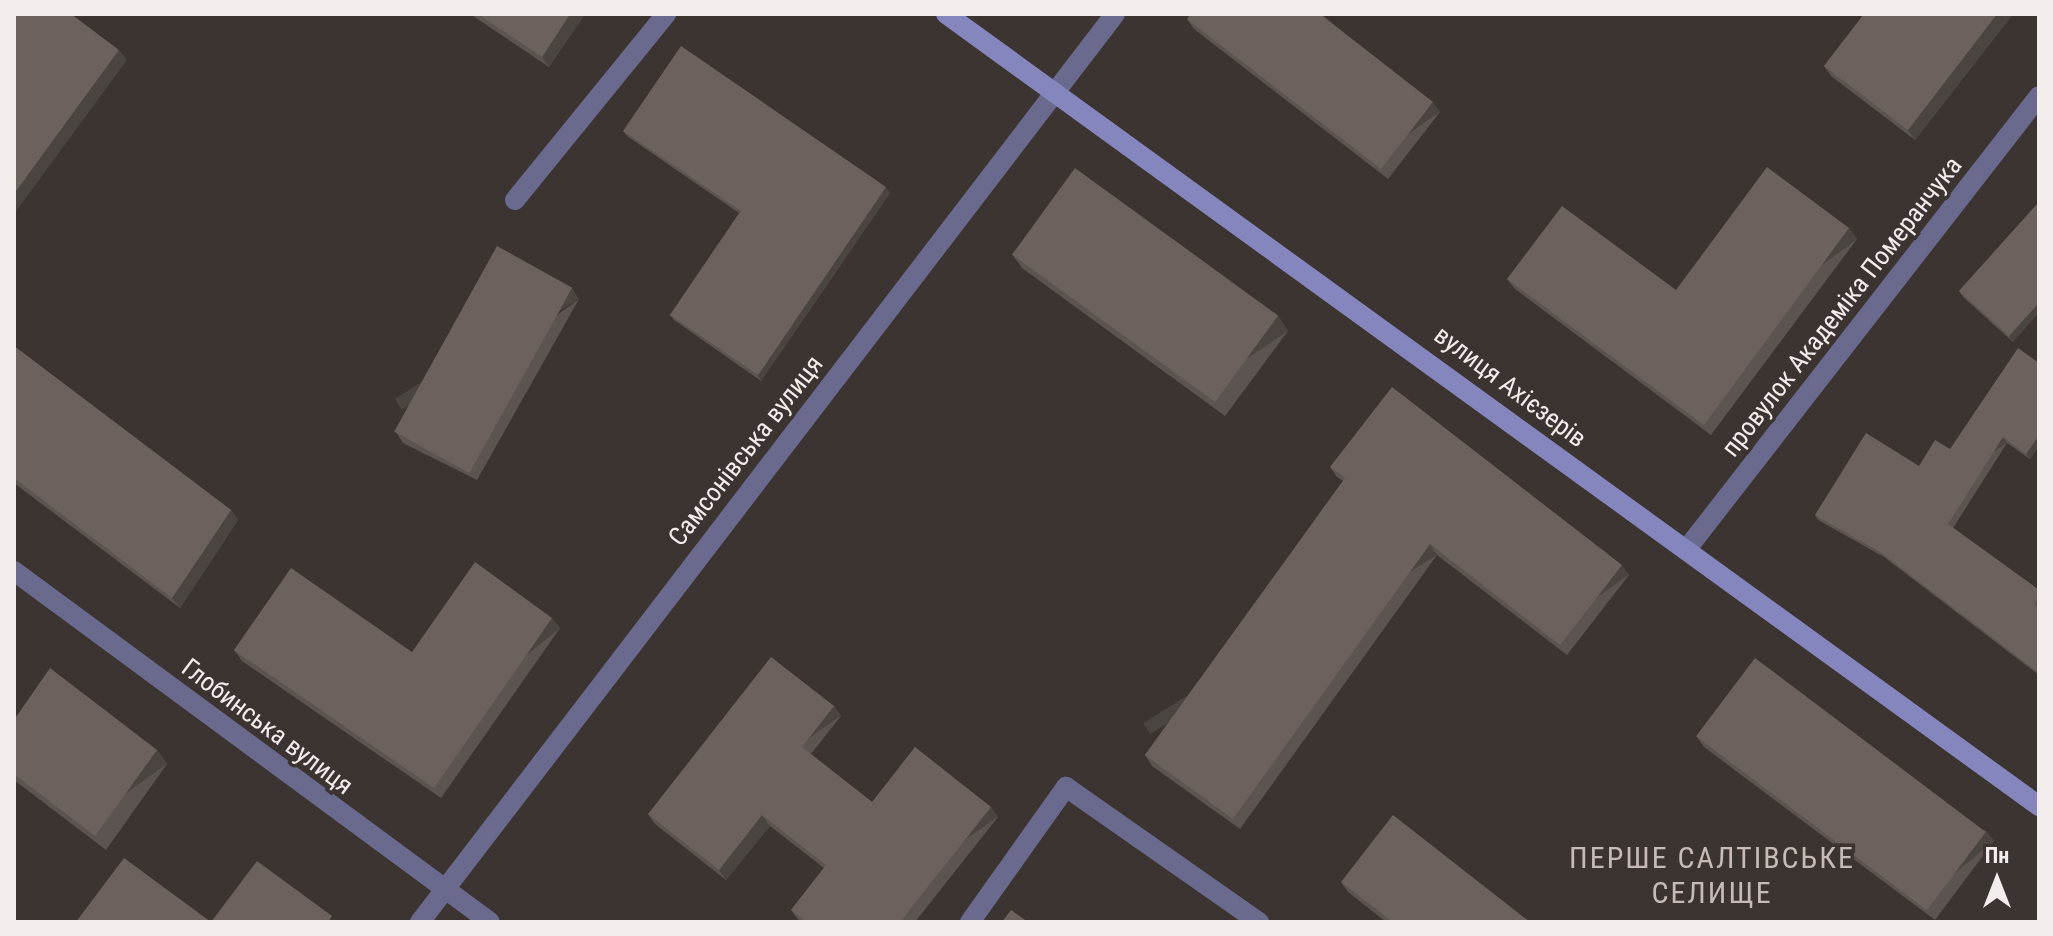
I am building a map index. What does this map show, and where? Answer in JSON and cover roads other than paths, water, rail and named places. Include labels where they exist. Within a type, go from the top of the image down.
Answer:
[{"type":"main road","name":"вулиця Ахієзерів","points":[[946,14],[2039,806]]},
{"type":"street","points":[[515,200],[666,14]]},
{"type":"street","name":"Самсонівська вулиця","points":[[420,922],[441,888],[1115,14]]},
{"type":"street","name":"провулок Академіка Померанчука","points":[[1686,550],[2039,96]]},
{"type":"street","name":"Глобинська вулиця","points":[[14,571],[490,922]]},
{"type":"street","points":[[970,922],[1066,787],[1259,922]]},
{"type":"district","name":"ПЕРШЕ САЛТІВСЬКЕ СЕЛИЩЕ","points":[[1712,875]]}]
